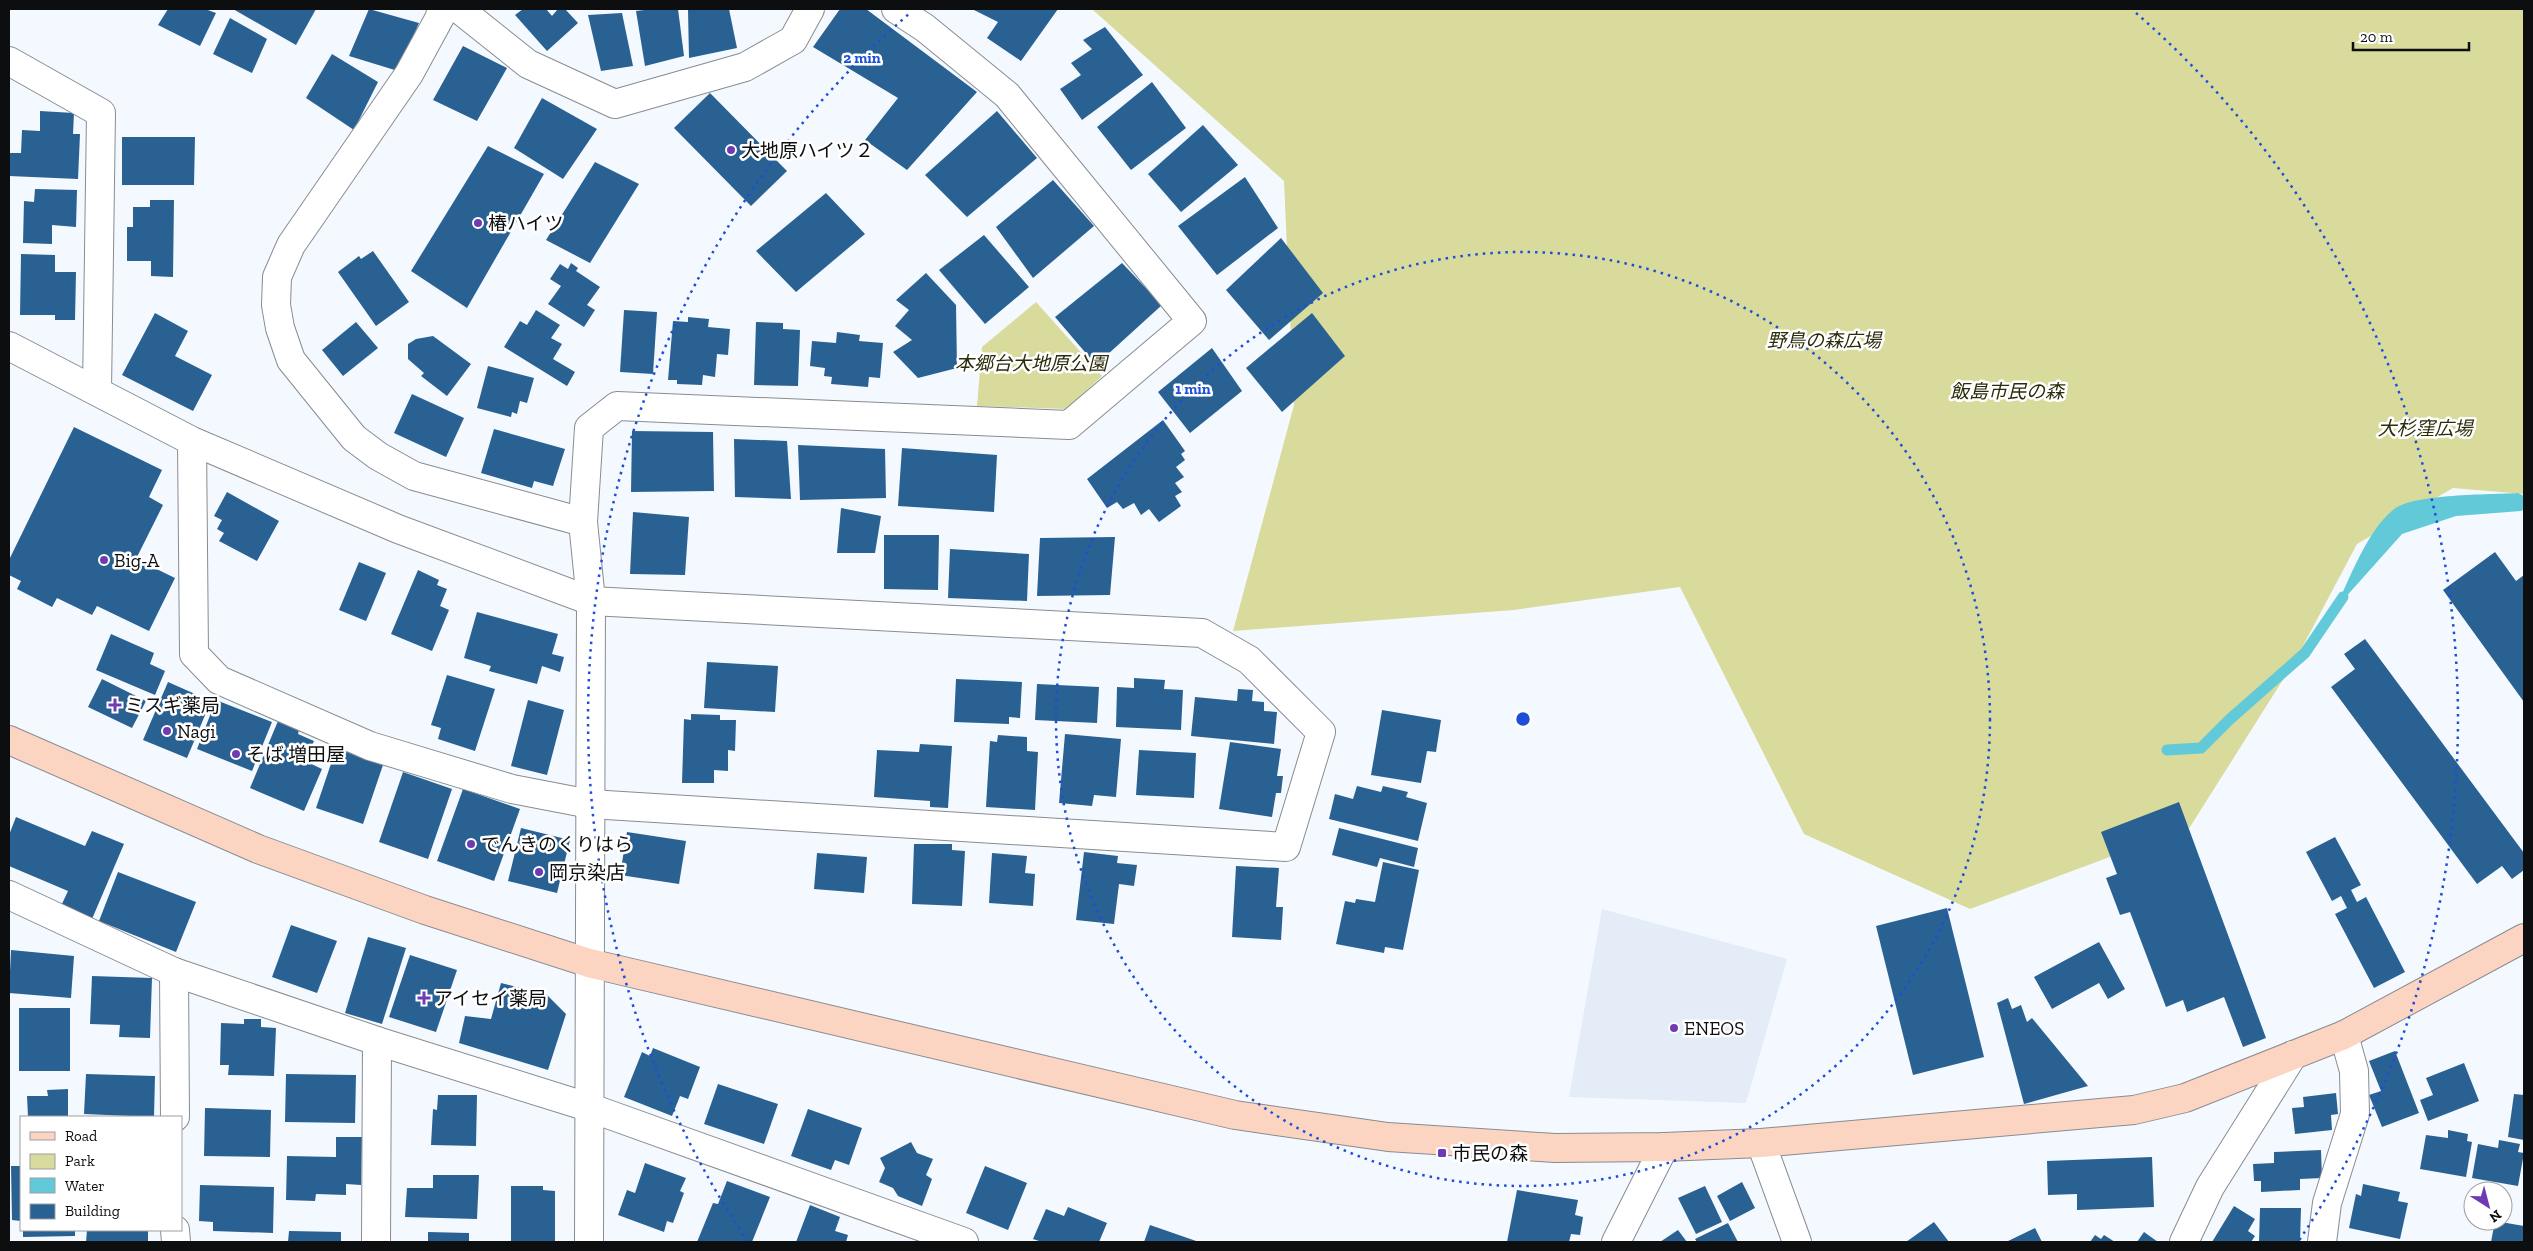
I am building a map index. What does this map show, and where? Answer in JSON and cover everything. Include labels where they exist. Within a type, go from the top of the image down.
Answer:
[{"type":"street","points":[[584,522],[414,476],[378,456],[354,438],[291,360],[280,328],[276,304],[277,277],[290,245],[409,74],[440,11],[528,64],[615,104],[745,67],[793,40],[810,9]]},
{"type":"street","points":[[589,1242],[591,601],[584,522],[589,428],[617,406],[1069,425],[1192,320],[1006,95],[925,28],[896,9]]},
{"type":"street","points":[[9,61],[102,114],[97,391]]},
{"type":"street","points":[[9,346],[192,441],[398,529],[591,601],[1202,633],[1249,660],[1321,732],[1286,847],[590,804],[512,789],[370,746],[219,680],[194,654],[192,441]]},
{"type":"street","points":[[9,740],[258,849],[425,910],[589,963],[1235,1114],[1388,1138],[1554,1148],[1664,1148],[1760,1143],[2134,1110],[2185,1098],[2344,1035],[2524,938]]},
{"type":"street","points":[[9,895],[174,972],[377,1041],[588,1107],[964,1242]]},
{"type":"street","points":[[174,972],[175,1116]]},
{"type":"street","points":[[2322,1242],[2327,1203],[2355,1114],[2354,1071],[2344,1035]]},
{"type":"street","points":[[376,1242],[377,1041]]},
{"type":"street","points":[[2184,1242],[2210,1186],[2293,1055]]},
{"type":"street","points":[[1760,1143],[1797,1242]]},
{"type":"street","points":[[1616,1242],[1664,1148]]},
{"type":"shaded area","name":"ENEOS","points":[[1602,909],[1787,959],[1746,1103],[1569,1097]]},
{"type":"green space","name":"飯島市民の森","points":[[1092,9],[2524,9],[2524,494],[2453,488],[2357,544],[2296,659],[2190,827],[1970,909],[1804,834],[1680,587],[1514,610],[1233,631],[1294,405],[1284,181]]},
{"type":"green space","name":"本郷台大地原公園","points":[[1036,302],[1102,376],[1067,409],[977,406],[982,347]]},
{"type":"water","points":[[2518,493],[2524,496],[2524,509],[2521,511],[2456,516],[2402,534],[2335,609],[2367,542],[2393,510],[2403,504],[2417,500]]},
{"type":"building","points":[[168,9],[205,9],[216,13],[200,46],[158,25]]},
{"type":"building","points":[[233,9],[316,9],[296,45]]},
{"type":"building","points":[[369,9],[419,23],[398,71],[349,56]]},
{"type":"building","points":[[523,9],[546,9],[552,16],[558,9],[565,9],[578,23],[547,51],[515,15]]},
{"type":"building","points":[[678,9],[684,56],[645,66],[636,11]]},
{"type":"building","points":[[729,9],[737,48],[689,58],[688,10]]},
{"type":"building","points":[[840,9],[866,9],[977,92],[907,170],[865,140],[898,98],[813,47]]},
{"type":"building","points":[[975,9],[1058,9],[1021,61],[987,38],[998,22]]},
{"type":"building","points":[[622,13],[633,66],[601,71],[588,15]]},
{"type":"building","points":[[230,18],[267,39],[252,73],[213,54]]},
{"type":"building","points":[[1105,27],[1143,75],[1082,120],[1060,89],[1081,75],[1071,63],[1092,49],[1083,40]]},
{"type":"building","points":[[463,46],[507,68],[477,121],[433,100]]},
{"type":"building","points":[[332,54],[378,82],[354,130],[306,98]]},
{"type":"building","points":[[1152,82],[1186,128],[1131,170],[1097,127]]},
{"type":"building","name":"大地原ハイツ２","points":[[710,93],[787,171],[751,206],[674,128]]},
{"type":"building","points":[[542,98],[597,129],[563,179],[514,148]]},
{"type":"building","points":[[40,111],[74,113],[73,134],[80,134],[78,179],[9,176],[9,153],[21,153],[22,130],[40,131]]},
{"type":"building","points":[[997,111],[1037,158],[967,217],[925,175]]},
{"type":"building","points":[[1203,125],[1238,165],[1181,212],[1148,174]]},
{"type":"building","points":[[122,137],[195,137],[194,185],[122,185]]},
{"type":"building","name":"椿ハイツ","points":[[488,146],[544,174],[467,308],[411,271]]},
{"type":"building","points":[[595,162],[639,184],[590,263],[546,240]]},
{"type":"building","points":[[1245,177],[1278,228],[1217,275],[1178,226]]},
{"type":"building","points":[[1053,180],[1094,226],[1033,278],[996,227]]},
{"type":"building","points":[[35,189],[77,190],[76,227],[52,225],[52,244],[23,243],[24,201],[34,202]]},
{"type":"building","points":[[826,193],[865,234],[796,292],[756,251]]},
{"type":"building","points":[[150,200],[174,200],[173,277],[151,276],[151,261],[127,261],[127,227],[133,227],[133,207],[150,207]]},
{"type":"building","points":[[984,235],[1029,287],[985,324],[939,270]]},
{"type":"building","points":[[1281,238],[1323,293],[1269,340],[1226,290]]},
{"type":"building","points":[[373,251],[409,302],[376,326],[338,272],[359,256],[361,259]]},
{"type":"building","points":[[21,254],[55,255],[55,272],[76,272],[75,320],[55,320],[55,315],[20,315]]},
{"type":"building","points":[[571,263],[578,268],[576,271],[600,287],[587,305],[595,310],[584,327],[548,304],[561,286],[550,279],[560,264],[568,269]]},
{"type":"building","points":[[1122,263],[1162,305],[1096,365],[1055,317]]},
{"type":"building","points":[[926,273],[956,305],[957,368],[918,378],[893,352],[912,340],[895,326],[909,310],[896,300]]},
{"type":"building","points":[[536,310],[560,325],[551,338],[562,344],[553,359],[575,372],[567,386],[504,347],[520,321],[527,325]]},
{"type":"building","points":[[624,310],[657,312],[653,374],[620,372]]},
{"type":"building","points":[[155,313],[188,331],[175,356],[212,375],[193,411],[122,375]]},
{"type":"building","points":[[1312,313],[1345,356],[1282,412],[1246,368]]},
{"type":"building","points":[[688,317],[709,319],[708,327],[730,329],[728,355],[717,354],[715,377],[703,375],[702,385],[677,384],[677,380],[668,380],[673,321],[688,322]]},
{"type":"building","points":[[356,322],[378,348],[343,376],[322,350]]},
{"type":"building","points":[[756,322],[783,323],[783,329],[800,330],[798,386],[754,385]]},
{"type":"building","points":[[837,332],[860,335],[859,341],[883,343],[880,378],[869,377],[868,387],[831,384],[832,377],[824,376],[825,368],[810,366],[812,341],[836,343]]},
{"type":"building","points":[[433,336],[471,364],[447,396],[421,376],[424,373],[408,359],[408,344],[416,339]]},
{"type":"building","points":[[1212,348],[1242,391],[1190,433],[1158,392]]},
{"type":"building","points":[[488,366],[534,378],[527,403],[520,401],[517,414],[512,412],[511,417],[477,408]]},
{"type":"building","points":[[412,394],[464,418],[446,457],[394,433]]},
{"type":"building","points":[[1163,420],[1185,451],[1181,454],[1185,460],[1176,467],[1184,477],[1175,483],[1182,492],[1175,496],[1181,506],[1159,522],[1149,509],[1141,515],[1134,503],[1123,509],[1117,502],[1107,508],[1087,479]]},
{"type":"building","points":[[74,427],[162,470],[149,497],[163,505],[136,559],[175,578],[149,631],[97,606],[92,615],[57,598],[52,607],[17,589],[21,581],[9,575],[9,560]]},
{"type":"building","points":[[494,429],[565,449],[553,486],[534,481],[532,488],[481,473]]},
{"type":"building","points":[[632,431],[713,432],[714,491],[631,492]]},
{"type":"building","points":[[734,439],[787,441],[791,499],[735,497]]},
{"type":"building","points":[[798,445],[885,449],[886,498],[800,500]]},
{"type":"building","points":[[902,448],[997,455],[994,512],[898,506]]},
{"type":"building","points":[[227,492],[279,521],[257,561],[219,541],[224,533],[217,529],[222,520],[214,516]]},
{"type":"building","points":[[841,508],[881,516],[875,553],[837,553]]},
{"type":"building","points":[[633,512],[689,517],[685,575],[630,574]]},
{"type":"building","points":[[884,535],[939,535],[938,590],[884,589]]},
{"type":"building","points":[[1115,537],[1110,595],[1037,596],[1040,538]]},
{"type":"building","points":[[950,549],[1029,554],[1027,601],[948,598]]},
{"type":"building","points":[[2495,552],[2516,581],[2524,575],[2524,702],[2443,590]]},
{"type":"building","points":[[359,562],[386,573],[366,621],[339,610]]},
{"type":"building","points":[[418,570],[439,580],[437,585],[447,589],[440,606],[449,610],[432,651],[391,634]]},
{"type":"building","points":[[477,612],[558,634],[552,654],[564,657],[560,672],[542,666],[537,684],[489,671],[491,666],[464,658]]},
{"type":"building","points":[[111,634],[154,653],[150,664],[165,671],[155,695],[96,670]]},
{"type":"building","points":[[2365,639],[2524,853],[2524,870],[2512,879],[2502,866],[2477,884],[2331,687],[2355,669],[2344,654]]},
{"type":"building","points":[[707,662],[778,666],[775,712],[704,708]]},
{"type":"building","points":[[447,675],[495,689],[475,751],[438,739],[441,728],[431,725]]},
{"type":"building","points":[[1134,678],[1165,680],[1164,689],[1183,690],[1181,730],[1116,727],[1117,687],[1134,688]]},
{"type":"building","points":[[102,679],[146,701],[132,728],[88,707]]},
{"type":"building","points":[[956,679],[1022,682],[1020,718],[1009,717],[1009,724],[954,722]]},
{"type":"building","points":[[168,682],[211,701],[187,758],[143,740]]},
{"type":"building","points":[[1037,684],[1099,687],[1097,723],[1035,720]]},
{"type":"building","points":[[1238,689],[1253,690],[1252,701],[1264,702],[1264,711],[1277,712],[1274,744],[1191,736],[1195,697],[1237,701]]},
{"type":"building","points":[[216,700],[272,722],[252,771],[197,749]]},
{"type":"building","points":[[528,700],[564,710],[547,775],[511,766]]},
{"type":"building","points":[[1382,710],[1441,720],[1436,752],[1427,751],[1421,783],[1371,775]]},
{"type":"building","points":[[691,714],[720,715],[720,720],[736,720],[735,751],[728,750],[728,771],[714,770],[714,783],[682,783],[684,719],[691,720]]},
{"type":"building","points":[[278,721],[299,730],[298,734],[314,741],[305,761],[322,769],[304,811],[250,788]]},
{"type":"building","points":[[1065,734],[1121,739],[1116,797],[1094,795],[1092,806],[1059,803]]},
{"type":"building","points":[[998,735],[1027,737],[1027,751],[1038,752],[1035,810],[986,807],[990,741],[997,742]]},
{"type":"building","points":[[1230,742],[1281,749],[1277,776],[1283,776],[1281,793],[1276,793],[1272,817],[1219,809]]},
{"type":"building","points":[[920,744],[952,746],[948,808],[930,807],[930,801],[874,797],[877,750],[919,752]]},
{"type":"building","points":[[337,746],[384,762],[363,824],[316,808]]},
{"type":"building","points":[[1139,750],[1196,753],[1194,798],[1136,795]]},
{"type":"building","points":[[403,772],[452,789],[428,859],[379,842]]},
{"type":"building","points":[[1357,786],[1381,792],[1383,786],[1408,792],[1406,797],[1427,803],[1418,841],[1329,819],[1335,794],[1353,799]]},
{"type":"building","points":[[463,789],[520,809],[494,881],[437,861]]},
{"type":"building","points":[[2179,802],[2266,1038],[2243,1047],[2224,997],[2187,1012],[2183,1000],[2166,1007],[2130,912],[2120,915],[2106,878],[2117,874],[2101,832]]},
{"type":"building","points":[[16,817],[85,846],[92,831],[124,844],[92,919],[61,906],[68,891],[9,866],[9,835]]},
{"type":"building","points":[[521,828],[570,840],[557,893],[508,881]]},
{"type":"building","points":[[1339,828],[1418,848],[1414,867],[1380,858],[1377,867],[1332,855]]},
{"type":"building","points":[[627,832],[686,841],[679,884],[620,875]]},
{"type":"building","points":[[2335,837],[2361,885],[2351,890],[2357,902],[2366,897],[2405,972],[2374,988],[2335,914],[2347,908],[2341,896],[2332,901],[2306,852]]},
{"type":"building","points":[[914,844],[952,844],[952,850],[965,851],[962,906],[912,904]]},
{"type":"building","points":[[1084,852],[1118,856],[1117,863],[1137,865],[1134,886],[1119,884],[1114,924],[1076,920]]},
{"type":"building","points":[[817,853],[867,857],[864,893],[814,889]]},
{"type":"building","points":[[992,853],[1027,856],[1025,873],[1035,874],[1033,906],[989,903]]},
{"type":"building","points":[[1383,862],[1419,870],[1403,950],[1385,947],[1384,953],[1336,944],[1345,901],[1355,903],[1356,899],[1375,902]]},
{"type":"building","points":[[1236,866],[1279,868],[1276,907],[1283,907],[1281,940],[1232,937]]},
{"type":"building","points":[[118,872],[196,902],[176,952],[99,921]]},
{"type":"building","points":[[1947,908],[1984,1057],[1913,1075],[1876,926]]},
{"type":"building","points":[[291,925],[337,941],[317,993],[272,977]]},
{"type":"building","points":[[368,937],[406,948],[382,1024],[345,1013]]},
{"type":"building","points":[[2099,942],[2125,989],[2108,999],[2099,983],[2052,1009],[2034,977]]},
{"type":"building","points":[[11,950],[74,956],[71,998],[9,993]]},
{"type":"building","points":[[410,955],[457,970],[436,1032],[389,1017]]},
{"type":"building","points":[[92,976],[152,978],[150,1038],[119,1037],[120,1025],[90,1024]]},
{"type":"building","points":[[501,983],[546,994],[566,1014],[548,1070],[459,1043],[465,1016],[491,1019]]},
{"type":"building","points":[[2008,998],[2012,1009],[2021,1005],[2027,1022],[2032,1018],[2088,1086],[2024,1104],[1997,1003]]},
{"type":"building","points":[[19,1008],[70,1008],[70,1071],[19,1071]]},
{"type":"building","points":[[244,1019],[261,1019],[261,1027],[276,1028],[274,1076],[228,1075],[229,1065],[220,1065],[221,1023],[244,1024]]},
{"type":"building","points":[[653,1048],[700,1067],[688,1099],[680,1096],[672,1116],[624,1097],[642,1052],[650,1056]]},
{"type":"building","points":[[2395,1051],[2419,1113],[2382,1127],[2369,1095],[2381,1091],[2369,1061]]},
{"type":"building","points":[[2464,1063],[2479,1101],[2428,1121],[2420,1100],[2433,1095],[2426,1078]]},
{"type":"building","points":[[86,1074],[155,1076],[154,1116],[84,1114]]},
{"type":"building","points":[[286,1074],[356,1075],[355,1123],[285,1122]]},
{"type":"building","points":[[718,1084],[778,1104],[764,1144],[704,1124]]},
{"type":"building","points":[[68,1089],[68,1116],[28,1116],[27,1096],[48,1096],[47,1090]]},
{"type":"building","points":[[2336,1093],[2338,1114],[2331,1115],[2332,1130],[2295,1134],[2292,1108],[2304,1107],[2303,1097]]},
{"type":"building","points":[[2514,1094],[2524,1095],[2524,1140],[2508,1137]]},
{"type":"building","points":[[438,1095],[477,1095],[476,1146],[431,1145],[433,1109],[437,1110]]},
{"type":"building","points":[[205,1108],[271,1110],[270,1157],[204,1156]]},
{"type":"building","points":[[808,1109],[862,1128],[849,1165],[835,1160],[831,1170],[791,1156]]},
{"type":"building","points":[[2448,1130],[2468,1134],[2467,1141],[2472,1142],[2466,1177],[2420,1169],[2426,1135],[2448,1138]]},
{"type":"building","points":[[336,1137],[362,1137],[361,1185],[346,1184],[346,1195],[316,1194],[315,1201],[286,1200],[287,1156],[336,1157]]},
{"type":"building","points":[[2499,1140],[2520,1144],[2518,1152],[2524,1153],[2518,1186],[2513,1185],[2513,1181],[2489,1181],[2472,1178],[2478,1144],[2498,1148]]},
{"type":"building","points":[[911,1142],[917,1153],[933,1159],[926,1175],[932,1179],[922,1206],[898,1196],[893,1188],[879,1182],[885,1168],[880,1158]]},
{"type":"building","points":[[2321,1150],[2322,1178],[2300,1179],[2300,1190],[2261,1192],[2261,1181],[2254,1181],[2253,1164],[2274,1163],[2274,1152]]},
{"type":"building","points":[[2152,1157],[2154,1207],[2077,1210],[2077,1194],[2048,1195],[2047,1161]]},
{"type":"building","points":[[645,1163],[686,1178],[680,1191],[684,1193],[673,1223],[667,1221],[664,1232],[618,1215],[627,1190],[635,1193]]},
{"type":"building","points":[[11,1166],[20,1166],[20,1221],[12,1220]]},
{"type":"building","points":[[985,1166],[1027,1183],[1008,1230],[966,1213]]},
{"type":"building","points":[[433,1175],[479,1175],[477,1219],[405,1217],[407,1188],[433,1188]]},
{"type":"building","points":[[727,1181],[770,1197],[752,1242],[697,1242],[713,1203],[718,1204]]},
{"type":"building","points":[[1742,1182],[1755,1208],[1730,1221],[1717,1196]]},
{"type":"building","points":[[2363,1184],[2400,1192],[2398,1201],[2408,1203],[2400,1239],[2349,1228],[2356,1194],[2361,1196]]},
{"type":"building","points":[[200,1185],[274,1187],[273,1233],[213,1231],[213,1222],[199,1221]]},
{"type":"building","points":[[511,1186],[543,1186],[543,1190],[555,1191],[555,1242],[511,1242]]},
{"type":"building","points":[[1705,1186],[1722,1222],[1696,1234],[1678,1198]]},
{"type":"building","points":[[1517,1190],[1578,1200],[1575,1215],[1583,1217],[1580,1235],[1571,1234],[1569,1242],[1507,1242]]},
{"type":"building","points":[[810,1205],[840,1217],[835,1231],[848,1235],[846,1242],[796,1242]]},
{"type":"building","points":[[2234,1206],[2255,1219],[2248,1231],[2255,1236],[2251,1242],[2212,1242]]},
{"type":"building","points":[[1068,1207],[1107,1223],[1099,1242],[1042,1242],[1033,1239],[1046,1209],[1064,1216]]},
{"type":"building","points":[[2260,1208],[2301,1208],[2300,1242],[2259,1242]]},
{"type":"building","points":[[1934,1222],[1949,1242],[1906,1242]]},
{"type":"building","points":[[1728,1223],[1738,1242],[1697,1242],[1695,1239]]},
{"type":"building","points":[[2513,1224],[2524,1226],[2524,1242],[2491,1242],[2493,1231],[2513,1231]]},
{"type":"building","points":[[1150,1225],[1199,1242],[1144,1242]]},
{"type":"building","points":[[2035,1228],[2042,1242],[2006,1242]]},
{"type":"building","points":[[1678,1230],[1687,1242],[1660,1242]]},
{"type":"building","points":[[23,1231],[75,1231],[75,1236],[23,1237]]},
{"type":"building","points":[[87,1231],[148,1231],[148,1242],[86,1242]]},
{"type":"building","points":[[289,1231],[341,1232],[341,1242],[288,1242]]},
{"type":"building","points":[[428,1232],[469,1233],[469,1242],[428,1242]]},
{"type":"building","points":[[2144,1232],[2158,1242],[2137,1242]]},
{"type":"building","points":[[2095,1235],[2101,1239],[2104,1235],[2115,1242],[2090,1242]]},
{"type":"waterway","points":[[2167,750],[2201,748],[2229,720],[2305,653],[2343,597]]},
{"type":"place","name":"大地原ハイツ２","points":[[731,150]]},
{"type":"place","name":"椿ハイツ","points":[[478,223]]},
{"type":"place","name":"Big-A","points":[[104,560]]},
{"type":"place","name":"ミスギ薬局","points":[[115,705]]},
{"type":"place","name":"Nagi","points":[[167,731]]},
{"type":"place","name":"そば 増田屋","points":[[236,754]]},
{"type":"place","name":"でんきのくりはら","points":[[471,844]]},
{"type":"place","name":"岡京染店","points":[[539,872]]},
{"type":"place","name":"アイセイ薬局","points":[[424,998]]},
{"type":"place","name":"ENEOS","points":[[1674,1028]]},
{"type":"place","name":"市民の森","points":[[1442,1153]]},
{"type":"park label","name":"野鳥の森広場","points":[[1824,340]]},
{"type":"park label","name":"大杉窪広場","points":[[2425,428]]}]
